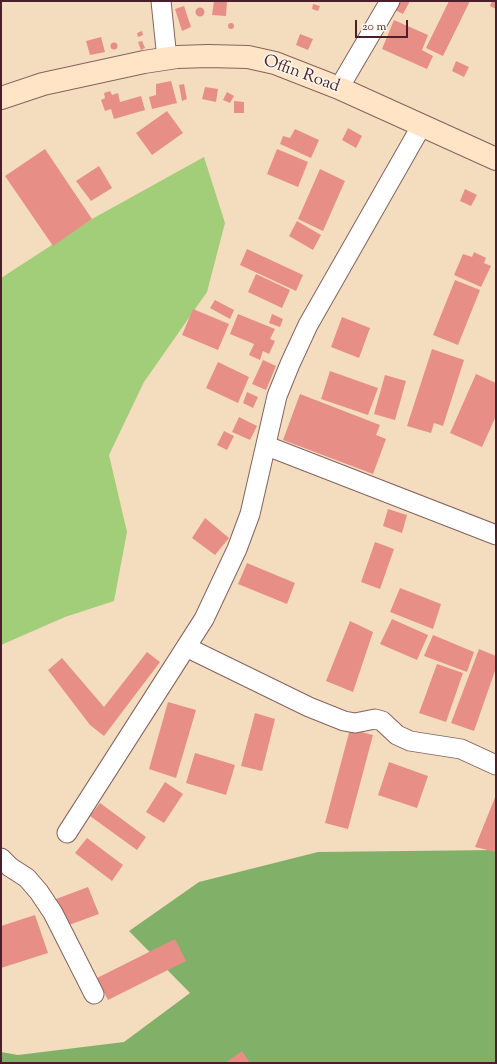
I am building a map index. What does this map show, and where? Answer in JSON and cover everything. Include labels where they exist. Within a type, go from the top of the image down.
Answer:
[{"type":"street","points":[[161,1],[167,59]]},
{"type":"street","points":[[338,88],[390,1]]},
{"type":"street","name":"Offin Road","points":[[1,98],[50,83],[144,62],[208,56],[248,57],[275,63],[338,88],[496,159]]},
{"type":"street","points":[[67,833],[204,619],[237,549],[250,514],[267,446],[277,396],[308,325],[422,125]]},
{"type":"street","points":[[267,446],[493,529]]},
{"type":"street","points":[[186,647],[309,707],[344,721],[354,722],[375,719],[382,721],[397,735],[410,741],[461,749],[496,765]]},
{"type":"street","points":[[1,858],[10,867],[27,878],[39,892],[52,913],[94,994]]},
{"type":"green space","points":[[204,157],[225,223],[207,292],[144,382],[109,455],[127,532],[114,601],[65,617],[1,645],[1,278],[92,219]]},
{"type":"green space","points":[[496,850],[496,1063],[1,1063],[1,1052],[18,1055],[124,1042],[190,993],[129,931],[199,882],[318,852]]},
{"type":"building","points":[[214,1],[227,1],[226,16],[212,15]]},
{"type":"building","points":[[397,1],[410,1],[403,14],[393,9]]},
{"type":"building","points":[[449,1],[470,1],[443,56],[426,48]]},
{"type":"building","points":[[492,1],[496,1],[496,9],[490,6]]},
{"type":"building","points":[[313,4],[320,6],[318,11],[312,9]]},
{"type":"building","points":[[184,6],[191,27],[182,31],[175,9]]},
{"type":"building","points":[[198,8],[202,8],[204,12],[202,16],[198,16],[196,14],[196,10]]},
{"type":"building","points":[[394,20],[428,35],[422,50],[433,56],[427,69],[382,49]]},
{"type":"building","points":[[231,23],[234,26],[231,29],[228,26]]},
{"type":"building","points":[[142,31],[143,35],[138,37],[137,33]]},
{"type":"building","points":[[300,34],[313,39],[308,50],[296,45]]},
{"type":"building","points":[[101,37],[105,52],[90,55],[86,41]]},
{"type":"building","points":[[142,41],[145,48],[141,50],[138,42]]},
{"type":"building","points":[[114,43],[117,46],[114,49],[111,46]]},
{"type":"building","points":[[456,61],[469,67],[464,77],[452,71]]},
{"type":"building","points":[[171,81],[177,103],[152,109],[149,97],[156,95],[156,84]]},
{"type":"building","points":[[184,84],[187,99],[182,101],[179,85]]},
{"type":"building","points":[[205,87],[218,89],[216,102],[202,99]]},
{"type":"building","points":[[110,91],[112,95],[118,93],[120,102],[141,96],[145,110],[114,119],[111,109],[105,111],[101,100],[105,98],[104,93]]},
{"type":"building","points":[[227,92],[234,96],[230,103],[223,100]]},
{"type":"building","points":[[234,101],[244,102],[244,113],[234,113]]},
{"type":"building","points":[[167,111],[183,133],[152,155],[136,133]]},
{"type":"building","points":[[348,128],[362,136],[356,148],[342,140]]},
{"type":"building","points":[[295,129],[319,140],[311,158],[280,144],[283,136],[290,138]]},
{"type":"building","points":[[45,149],[92,219],[53,246],[5,176]]},
{"type":"building","points":[[277,149],[308,162],[298,187],[267,174]]},
{"type":"building","points":[[99,166],[112,188],[91,201],[76,181]]},
{"type":"building","points":[[320,169],[345,181],[323,231],[298,219]]},
{"type":"building","points":[[465,189],[477,195],[471,206],[460,201]]},
{"type":"building","points":[[297,221],[321,235],[313,250],[289,236]]},
{"type":"building","points":[[247,249],[303,275],[296,291],[240,265]]},
{"type":"building","points":[[474,252],[486,258],[484,263],[491,266],[481,287],[454,275],[463,254],[472,257]]},
{"type":"building","points":[[256,274],[290,290],[282,308],[248,292]]},
{"type":"building","points":[[455,280],[480,290],[458,345],[433,335]]},
{"type":"building","points":[[215,300],[234,310],[230,319],[210,308]]},
{"type":"building","points":[[193,309],[229,324],[218,350],[182,335]]},
{"type":"building","points":[[238,314],[275,329],[270,339],[275,341],[269,354],[263,351],[260,360],[249,355],[254,344],[230,334]]},
{"type":"building","points":[[272,314],[283,319],[280,327],[269,323]]},
{"type":"building","points":[[342,317],[370,328],[359,358],[331,347]]},
{"type":"building","points":[[432,349],[464,360],[443,426],[434,423],[431,433],[407,426]]},
{"type":"building","points":[[263,360],[276,366],[266,390],[252,384]]},
{"type":"building","points":[[218,362],[249,377],[238,403],[206,388]]},
{"type":"building","points":[[330,371],[378,388],[368,415],[321,399]]},
{"type":"building","points":[[476,374],[496,383],[496,416],[482,447],[450,433]]},
{"type":"building","points":[[385,375],[406,381],[395,420],[374,414]]},
{"type":"building","points":[[247,392],[258,397],[253,408],[243,403]]},
{"type":"building","points":[[300,394],[380,425],[376,435],[386,439],[373,474],[283,440]]},
{"type":"building","points":[[239,417],[257,426],[250,440],[232,432]]},
{"type":"building","points":[[224,431],[234,436],[227,450],[217,445]]},
{"type":"building","points":[[388,509],[407,515],[402,533],[383,526]]},
{"type":"building","points":[[205,518],[229,538],[215,555],[192,538]]},
{"type":"building","points":[[375,542],[394,549],[380,589],[361,582]]},
{"type":"building","points":[[247,563],[295,583],[287,604],[238,584]]},
{"type":"building","points":[[400,588],[441,604],[433,629],[390,612]]},
{"type":"building","points":[[392,619],[428,635],[417,660],[380,644]]},
{"type":"building","points":[[350,621],[373,632],[353,692],[326,681]]},
{"type":"building","points":[[433,635],[474,652],[467,672],[424,656]]},
{"type":"building","points":[[479,649],[496,656],[496,668],[474,731],[451,723]]},
{"type":"building","points":[[147,652],[160,662],[104,736],[90,725],[48,670],[62,658],[104,707]]},
{"type":"building","points":[[437,664],[463,673],[446,722],[419,713]]},
{"type":"building","points":[[168,702],[196,710],[176,778],[149,769]]},
{"type":"building","points":[[255,713],[275,719],[262,771],[241,766]]},
{"type":"building","points":[[350,729],[373,735],[348,829],[325,823]]},
{"type":"building","points":[[195,753],[235,765],[226,795],[186,783]]},
{"type":"building","points":[[389,762],[428,776],[417,808],[378,795]]},
{"type":"building","points":[[165,782],[183,794],[164,823],[146,812]]},
{"type":"building","points":[[496,795],[496,852],[475,847]]},
{"type":"building","points":[[100,803],[146,837],[137,850],[90,816]]},
{"type":"building","points":[[87,838],[123,865],[112,881],[75,853]]},
{"type":"building","points":[[88,887],[99,914],[66,926],[56,899]]},
{"type":"building","points":[[35,915],[48,953],[1,968],[1,926]]},
{"type":"building","points":[[175,939],[186,961],[108,1000],[97,978]]},
{"type":"building","points":[[242,1051],[250,1063],[225,1063]]}]
